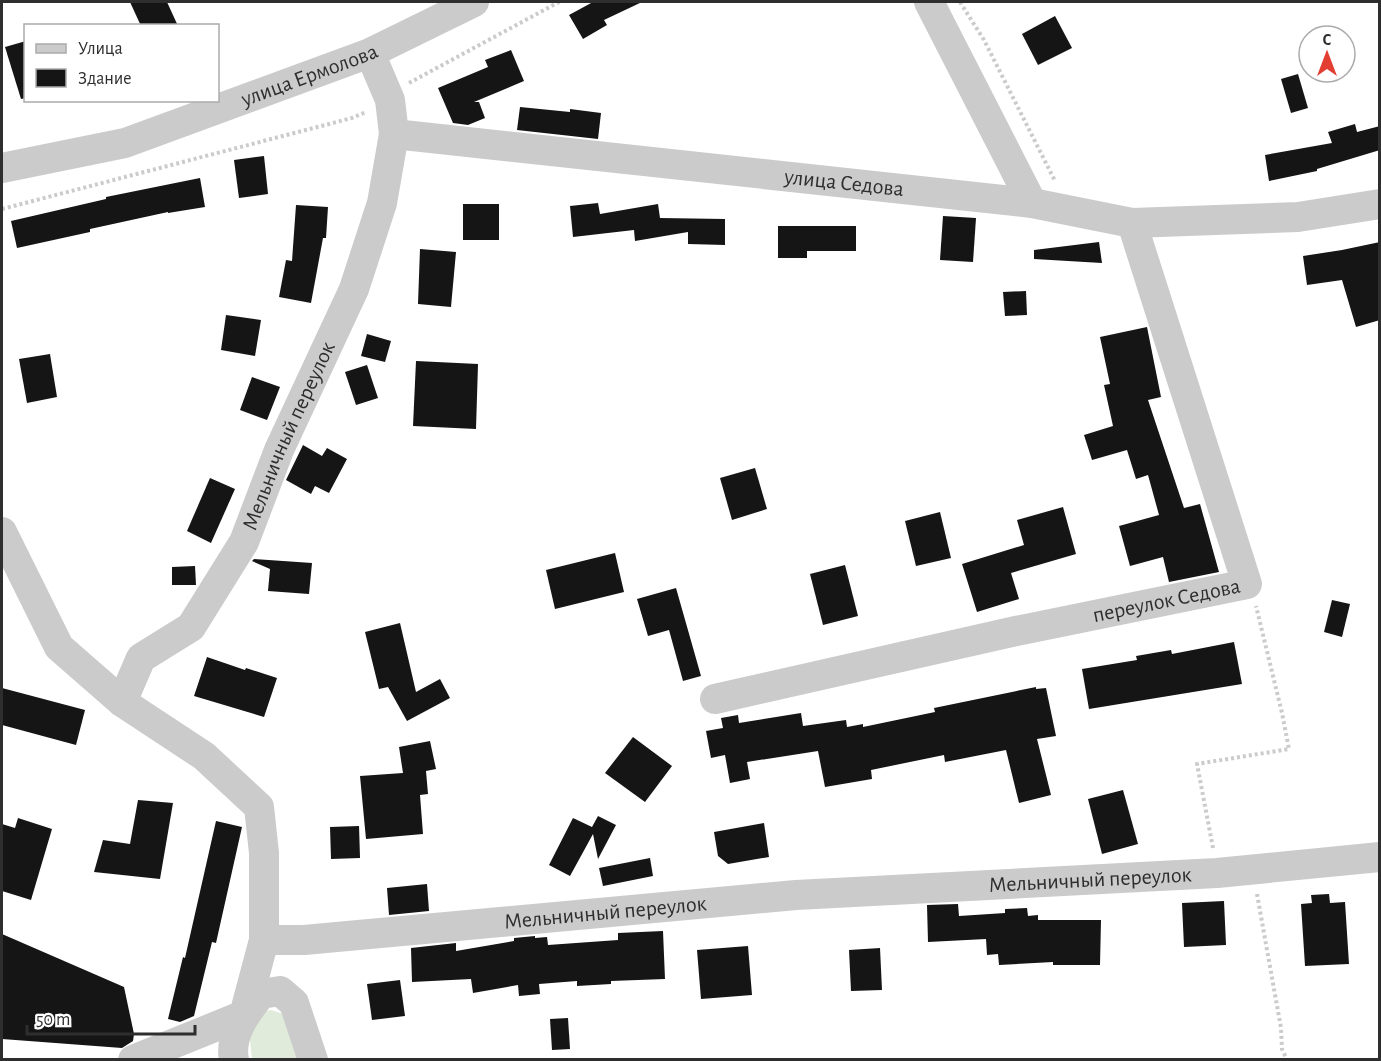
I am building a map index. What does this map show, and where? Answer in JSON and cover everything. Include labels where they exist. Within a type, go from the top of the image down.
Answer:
[{"type":"street","name":"улица Ермолова","points":[[2,168],[125,143],[370,52],[474,2]]},
{"type":"street","points":[[929,2],[1032,203]]},
{"type":"street","points":[[370,52],[390,100],[394,134]]},
{"type":"street","name":"улица Седова","points":[[394,134],[1032,203],[1132,224],[1298,217],[1380,204]]},
{"type":"street","name":"Мельничный переулок","points":[[122,702],[141,658],[191,627],[244,542],[279,450],[354,289],[382,203],[394,134]]},
{"type":"street","name":"переулок Седова","points":[[715,699],[1016,631],[1247,584],[1132,224]]},
{"type":"street","points":[[2,532],[59,647],[122,702],[204,756],[259,807],[264,852],[264,940],[244,1015],[232,1048],[234,1059]]},
{"type":"street","name":"Мельничный переулок","points":[[264,940],[304,940],[796,895],[1217,873],[1380,857]]},
{"type":"street","points":[[264,940],[294,1003],[313,1059]]},
{"type":"street","points":[[133,1059],[244,1015],[261,994],[280,992],[294,1003]]},
{"type":"path","points":[[2,209],[352,118],[390,100],[412,80],[559,2]]},
{"type":"path","points":[[960,2],[995,61],[1063,196],[1065,209]]},
{"type":"path","points":[[1217,873],[1197,764],[1289,749],[1259,614],[1247,584]]},
{"type":"path","points":[[1253,870],[1281,1028],[1282,1049],[1287,1059]]},
{"type":"green space","points":[[271,1010],[290,1016],[303,1059],[252,1059],[249,1031],[263,1011]]},
{"type":"building","points":[[130,2],[167,2],[177,24],[140,24]]},
{"type":"building","points":[[593,2],[642,2],[604,20],[607,25],[583,39],[569,15]]},
{"type":"building","points":[[1055,16],[1072,48],[1038,65],[1022,34]]},
{"type":"building","points":[[24,42],[24,98],[21,99],[5,47]]},
{"type":"building","points":[[511,50],[524,81],[474,102],[479,102],[485,118],[468,125],[453,123],[438,88],[488,67],[485,60]]},
{"type":"building","points":[[1297,74],[1297,84],[1301,84],[1308,108],[1291,113],[1281,79]]},
{"type":"building","points":[[520,107],[601,113],[598,139],[517,130]]},
{"type":"building","points":[[1355,124],[1357,132],[1380,126],[1380,150],[1317,169],[1317,171],[1269,181],[1265,155],[1332,143],[1328,132]]},
{"type":"building","points":[[264,156],[268,194],[239,198],[234,160]]},
{"type":"building","points":[[200,178],[205,207],[168,212],[90,229],[90,232],[17,248],[11,221],[106,199],[106,197]]},
{"type":"building","points":[[598,203],[600,214],[658,204],[660,218],[725,219],[725,245],[688,244],[688,232],[635,241],[634,230],[573,237],[570,206]]},
{"type":"building","points":[[463,204],[499,204],[499,240],[463,240]]},
{"type":"building","points":[[296,205],[328,207],[326,238],[323,238],[311,303],[279,297],[286,260],[292,261]]},
{"type":"building","points":[[943,216],[976,218],[973,262],[940,260]]},
{"type":"building","points":[[778,226],[856,226],[856,251],[807,251],[807,258],[778,258]]},
{"type":"building","points":[[1099,242],[1102,263],[1034,259],[1034,250]]},
{"type":"building","points":[[1380,242],[1380,320],[1356,327],[1342,280],[1307,285],[1303,256]]},
{"type":"building","points":[[420,249],[456,252],[451,307],[418,304]]},
{"type":"building","points":[[1026,291],[1027,315],[1005,316],[1003,292]]},
{"type":"building","points":[[226,315],[261,320],[255,356],[221,350]]},
{"type":"building","points":[[1147,327],[1161,397],[1148,400],[1184,508],[1200,504],[1219,572],[1169,582],[1163,557],[1130,566],[1119,526],[1159,515],[1148,475],[1136,479],[1127,450],[1092,460],[1084,435],[1113,426],[1104,385],[1110,384],[1100,337]]},
{"type":"building","points":[[367,334],[391,341],[385,362],[361,356]]},
{"type":"building","points":[[50,354],[57,397],[27,403],[19,359]]},
{"type":"building","points":[[416,361],[478,364],[476,429],[413,426]]},
{"type":"building","points":[[367,365],[378,398],[356,405],[345,372]]},
{"type":"building","points":[[252,377],[280,387],[267,420],[240,410]]},
{"type":"building","points":[[303,445],[322,456],[327,448],[347,459],[329,493],[315,486],[311,494],[286,480]]},
{"type":"building","points":[[755,468],[767,509],[732,520],[720,478]]},
{"type":"building","points":[[210,478],[235,489],[211,543],[187,531]]},
{"type":"building","points":[[1063,507],[1076,554],[1011,573],[1019,599],[977,612],[962,564],[1024,545],[1017,520]]},
{"type":"building","points":[[940,512],[951,558],[916,566],[905,521]]},
{"type":"building","points":[[615,553],[624,592],[555,609],[546,570]]},
{"type":"building","points":[[254,559],[312,563],[309,594],[268,591],[270,569],[252,561]]},
{"type":"building","points":[[845,565],[858,616],[823,625],[810,574]]},
{"type":"building","points":[[195,566],[196,585],[172,585],[172,567]]},
{"type":"building","points":[[676,588],[701,676],[683,681],[669,630],[648,636],[637,599]]},
{"type":"building","points":[[1332,600],[1350,604],[1342,637],[1324,632]]},
{"type":"building","points":[[400,623],[416,692],[440,679],[450,698],[407,721],[388,687],[379,689],[365,632]]},
{"type":"building","points":[[1234,642],[1242,684],[1089,709],[1082,669],[1137,660],[1136,656],[1171,650],[1172,654]]},
{"type":"building","points":[[207,657],[277,678],[264,717],[194,696]]},
{"type":"building","points":[[1036,687],[1036,689],[1046,688],[1056,736],[1037,739],[1051,795],[1019,803],[1006,750],[945,762],[944,755],[871,770],[872,779],[825,787],[818,751],[747,762],[750,779],[730,783],[725,755],[711,758],[706,731],[723,728],[721,718],[738,715],[739,723],[801,713],[803,726],[846,720],[847,727],[863,724],[863,727],[935,712],[934,708]]},
{"type":"building","points":[[2,688],[85,710],[76,745],[2,725]]},
{"type":"building","points":[[633,737],[672,766],[645,802],[605,773]]},
{"type":"building","points":[[430,741],[436,769],[426,771],[428,794],[420,795],[423,834],[366,839],[360,776],[403,773],[399,747]]},
{"type":"building","points":[[1123,790],[1138,844],[1102,854],[1088,799]]},
{"type":"building","points":[[138,800],[173,803],[160,879],[94,872],[103,840],[130,844]]},
{"type":"building","points":[[598,816],[616,825],[598,859],[593,834],[570,876],[549,865],[573,818],[592,827]]},
{"type":"building","points":[[18,818],[52,829],[31,900],[2,891],[2,824],[15,828]]},
{"type":"building","points":[[216,821],[242,827],[216,943],[212,942],[194,1016],[180,1022],[168,1019],[183,957],[185,958]]},
{"type":"building","points":[[764,823],[769,857],[728,864],[718,856],[714,832]]},
{"type":"building","points":[[359,826],[360,858],[331,859],[330,827]]},
{"type":"building","points":[[650,858],[653,876],[603,886],[599,868]]},
{"type":"building","points":[[427,884],[429,911],[389,915],[387,888]]},
{"type":"building","points":[[1329,894],[1330,903],[1345,902],[1349,964],[1305,966],[1301,904],[1312,903],[1311,895]]},
{"type":"building","points":[[1224,901],[1226,945],[1184,947],[1182,903]]},
{"type":"building","points":[[958,904],[959,916],[1005,913],[1005,909],[1027,908],[1028,916],[1038,915],[1038,920],[1101,920],[1100,965],[1053,965],[1053,962],[999,965],[998,954],[987,955],[986,939],[928,942],[927,905]]},
{"type":"building","points":[[663,931],[665,979],[611,981],[611,984],[577,986],[577,981],[539,984],[540,994],[519,996],[518,985],[473,993],[471,979],[412,982],[411,948],[456,943],[456,951],[514,941],[514,938],[535,936],[535,938],[547,937],[548,945],[618,940],[618,933]]},
{"type":"building","points":[[2,934],[124,987],[134,1034],[133,1041],[122,1048],[2,1039]]},
{"type":"building","points":[[748,946],[752,995],[701,999],[697,950]]},
{"type":"building","points":[[880,948],[882,990],[851,991],[849,950]]},
{"type":"building","points":[[400,980],[405,1016],[372,1020],[367,984]]},
{"type":"building","points":[[568,1018],[570,1049],[552,1050],[550,1019]]}]
